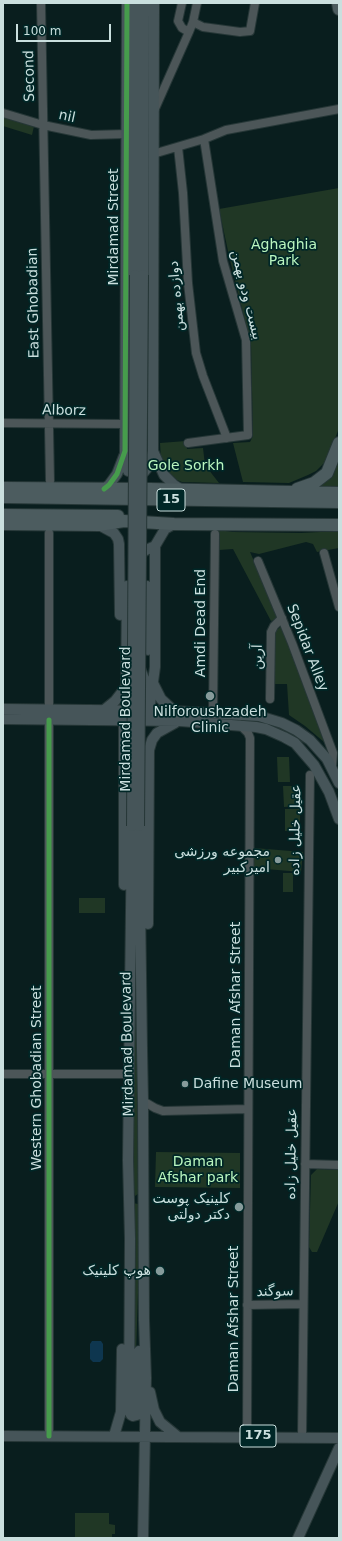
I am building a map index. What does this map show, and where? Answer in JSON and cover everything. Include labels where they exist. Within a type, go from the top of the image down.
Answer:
[{"type":"highway","points":[[338,3],[339,9]]},
{"type":"highway","points":[[274,492],[301,488],[324,477],[330,468],[339,444]]},
{"type":"highway","points":[[3,488],[339,493]]},
{"type":"highway","name":"15","points":[[3,497],[339,502]]},
{"type":"highway","name":"15","points":[[3,515],[339,518]]},
{"type":"highway","points":[[3,524],[99,525],[124,521],[174,524],[339,525]]},
{"type":"main road","points":[[127,3],[136,42]]},
{"type":"main road","name":"Mirdamad Street","points":[[125,451],[127,3]]},
{"type":"main road","name":"Mirdamad Boulevard","points":[[136,3],[139,275]]},
{"type":"main road","name":"Mirdamad Boulevard","points":[[144,3],[139,275],[135,826],[128,1074],[129,1401],[130,1413],[133,1416],[138,1412],[139,1344],[144,1320]]},
{"type":"main road","points":[[125,451],[127,468],[131,472],[138,474],[147,469],[152,451],[154,3]]},
{"type":"main road","points":[[126,360],[130,365],[139,366],[146,362],[152,352]]},
{"type":"main road","points":[[126,386],[127,382],[132,379],[139,378],[145,380],[152,388]]},
{"type":"main road","points":[[138,438],[146,485],[148,664],[153,684],[161,699],[174,711]]},
{"type":"main road","points":[[138,438],[127,484],[126,687],[127,695],[130,699],[134,700],[142,697],[146,689],[145,679],[136,661],[138,559],[144,551],[155,546]]},
{"type":"main road","points":[[104,489],[117,474],[125,451]]},
{"type":"main road","points":[[152,451],[164,475],[182,490]]},
{"type":"main road","points":[[152,714],[151,699],[155,667],[155,546],[165,529],[174,524]]},
{"type":"main road","points":[[99,525],[114,534],[118,539],[119,544],[119,696]]},
{"type":"main road","points":[[104,710],[115,701],[126,687]]},
{"type":"main road","points":[[3,709],[49,715],[124,721],[137,721],[152,714],[174,711],[259,716],[282,723],[296,730],[316,745],[332,767],[339,783]]},
{"type":"main road","points":[[3,719],[104,710],[152,714],[180,721],[256,727],[275,732],[290,740],[302,750],[314,765],[321,775],[329,792],[339,819]]},
{"type":"main road","points":[[124,721],[124,982],[129,1007]]},
{"type":"main road","points":[[142,981],[147,955],[150,744],[160,730],[180,721]]},
{"type":"main road","points":[[124,762],[129,756],[136,753],[144,757],[149,764]]},
{"type":"main road","name":"Mirdamad Boulevard","points":[[135,826],[142,981],[144,1101],[144,1320],[147,1436],[143,1538]]},
{"type":"main road","points":[[128,1187],[132,1199],[138,1200],[140,1198],[143,1174]]},
{"type":"main road","points":[[114,1436],[121,1412],[123,1325],[129,1306]]},
{"type":"main road","points":[[146,1378],[157,1417],[165,1427],[177,1436]]},
{"type":"main road","name":"175","points":[[3,1436],[247,1436],[339,1438]]},
{"type":"main road","points":[[298,1538],[337,1452]]},
{"type":"street","name":"Second","points":[[42,3],[43,125]]},
{"type":"street","points":[[182,3],[178,21],[182,28],[189,32]]},
{"type":"street","points":[[153,114],[193,22],[196,3]]},
{"type":"street","points":[[193,22],[203,27],[240,32],[250,31],[256,3]]},
{"type":"street","points":[[153,154],[204,139],[226,130],[339,109]]},
{"type":"street","name":"nil","points":[[3,113],[43,125],[91,135],[126,134]]},
{"type":"street","name":"East Ghobadian","points":[[43,125],[50,481]]},
{"type":"street","name":"بیست ودو بهمن","points":[[204,139],[223,261],[246,340],[248,434],[227,438]]},
{"type":"street","name":"دوازده بهمن","points":[[178,147],[183,193],[188,283],[196,353],[227,438]]},
{"type":"street","name":"Alborz","points":[[3,423],[126,424]]},
{"type":"street","points":[[188,443],[227,438]]},
{"type":"street","name":"Western Ghobadian Street","points":[[49,533],[49,1436]]},
{"type":"street","name":"Amdi Dead End","points":[[213,713],[214,534]]},
{"type":"street","points":[[324,553],[339,607]]},
{"type":"street","name":"Sepidar Alley","points":[[258,562],[282,618],[333,753],[332,767]]},
{"type":"street","name":"آرین","points":[[270,699],[271,632],[274,626],[282,618]]},
{"type":"street","name":"Daman Afshar Street","points":[[240,725],[248,733],[250,738],[247,1436]]},
{"type":"street","name":"عقیل خلیل زاده","points":[[302,1437],[310,775]]},
{"type":"street","points":[[3,1074],[128,1074]]},
{"type":"street","points":[[144,1101],[163,1111],[248,1110]]},
{"type":"street","points":[[305,1164],[339,1165]]},
{"type":"street","name":"سوگند","points":[[247,1305],[303,1304]]},
{"type":"green space","points":[[3,113],[35,122],[32,135],[3,126]]},
{"type":"green space","name":"Aghaghia Park","points":[[339,188],[339,428],[327,460],[316,471],[289,483],[243,482],[233,443],[250,442],[253,436],[251,345],[219,209]]},
{"type":"green space","name":"Gole Sorkh","points":[[186,441],[187,449],[203,448],[205,465],[219,483],[182,482],[177,480],[167,471],[161,460],[160,443]]},
{"type":"green space","points":[[339,456],[339,488],[314,487]]},
{"type":"green space","points":[[219,530],[233,532],[301,533],[339,531],[339,548],[317,552],[313,544],[306,542],[259,554],[250,552],[279,618],[271,621],[233,549],[219,550]]},
{"type":"green space","points":[[282,626],[324,742],[289,715],[287,684],[274,684],[274,632]]},
{"type":"green space","points":[[277,757],[289,757],[290,782],[278,782]]},
{"type":"green space","points":[[283,786],[300,786],[300,806],[284,807]]},
{"type":"green space","points":[[285,809],[300,809],[300,830],[285,831]]},
{"type":"green space","name":"مجموعه ورزشی امیرکبیر","points":[[254,848],[303,852],[301,872],[254,868]]},
{"type":"green space","points":[[283,873],[293,873],[293,892],[283,892]]},
{"type":"green space","points":[[79,898],[105,898],[105,913],[79,913]]},
{"type":"green space","points":[[134,972],[137,972],[138,1194],[135,1196],[134,1193]]},
{"type":"green space","name":"Daman Afshar park","points":[[156,1152],[240,1153],[240,1188],[155,1187]]},
{"type":"green space","points":[[317,1169],[339,1170],[339,1201],[317,1252],[312,1252],[309,1247],[311,1175]]},
{"type":"green space","points":[[141,1202],[135,1385],[130,1408],[133,1203],[138,1204]]},
{"type":"green space","points":[[75,1513],[109,1513],[109,1524],[115,1525],[115,1534],[112,1534],[112,1538],[75,1538]]},
{"type":"water","points":[[92,1341],[101,1341],[103,1344],[103,1359],[100,1362],[93,1362],[90,1359],[90,1344]]},
{"type":"cycle path","points":[[104,489],[117,474],[125,451],[127,3]]},
{"type":"cycle path","points":[[49,720],[49,1436]]},
{"type":"place","name":"Nilforoushzadeh Clinic","points":[[210,696]]},
{"type":"place","name":"مجموعه ورزشی امیرکبیر","points":[[278,860]]},
{"type":"place","name":"Dafine Museum","points":[[185,1084]]},
{"type":"place","name":"کلینیک پوست دکتر دولتى","points":[[239,1207]]},
{"type":"place","name":"هوپ کلینیک","points":[[160,1271]]}]
